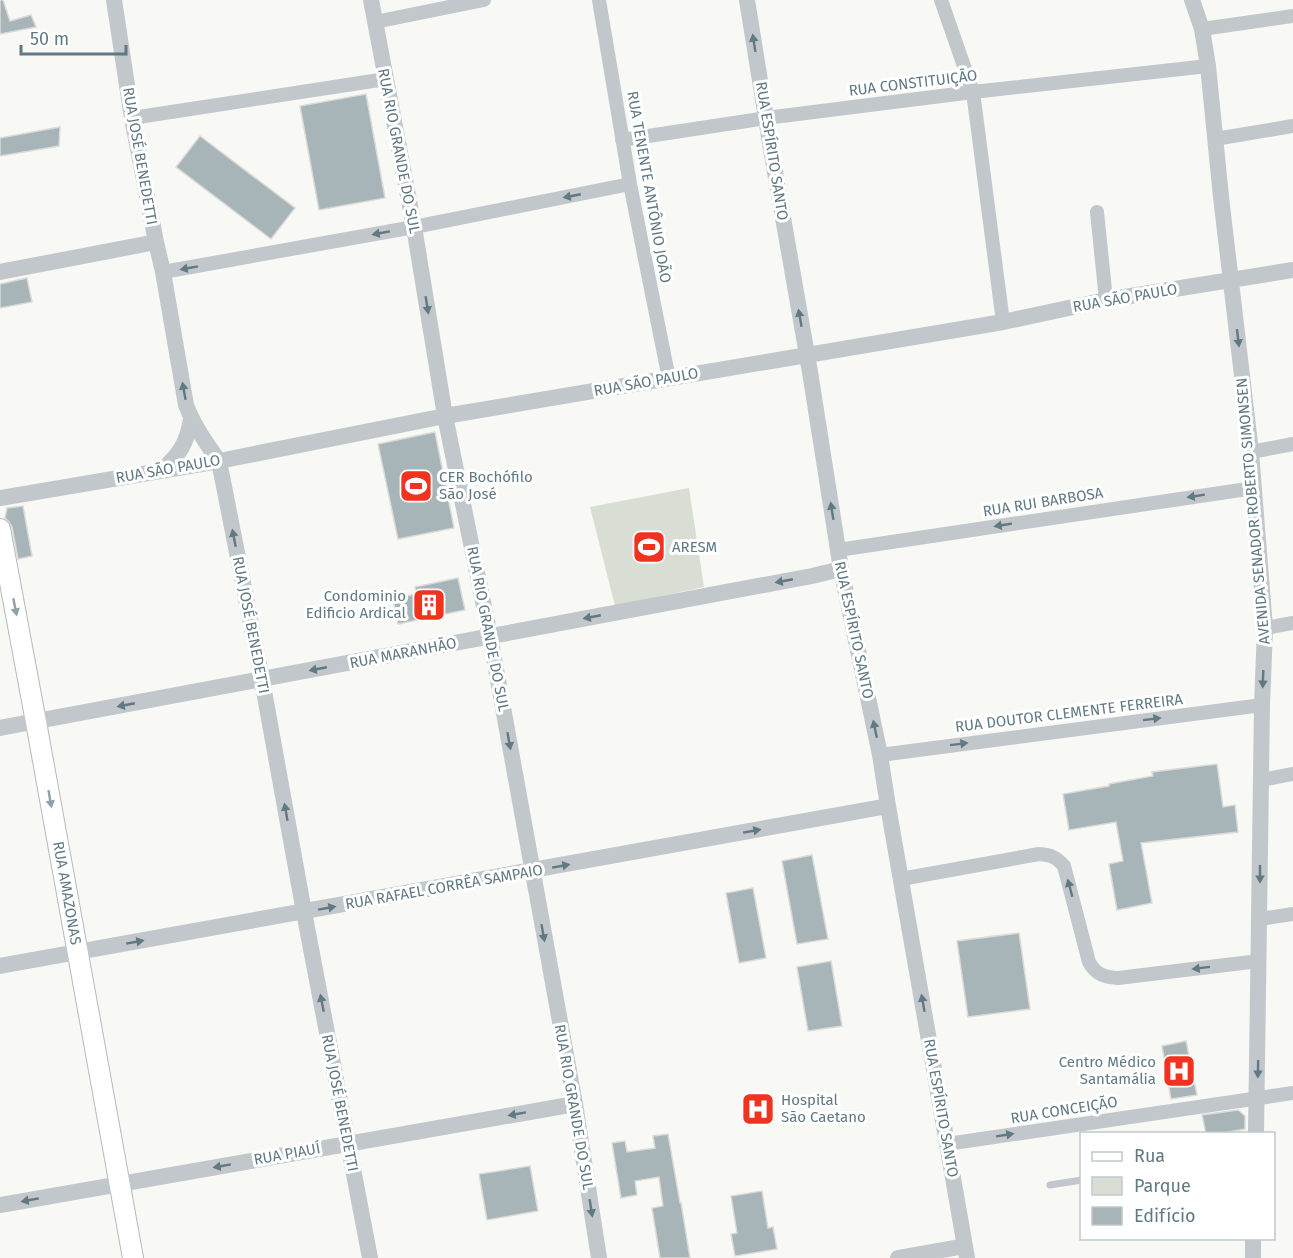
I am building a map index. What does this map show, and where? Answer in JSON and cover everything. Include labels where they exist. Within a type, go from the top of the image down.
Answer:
[{"type":"main road","name":"RUA AMAZONAS","points":[[0,529],[133,1258]]},
{"type":"street","name":"RUA JOSÉ BENEDETTI","points":[[114,0],[132,118],[163,272],[186,405],[200,435],[219,461],[370,1258]]},
{"type":"street","name":"RUA RIO GRANDE DO SUL","points":[[371,0],[414,227],[445,416],[490,636],[575,1104],[599,1258]]},
{"type":"street","points":[[375,22],[484,0]]},
{"type":"street","name":"RUA TENENTE ANTÔNIO JOÃO","points":[[599,0],[630,184],[669,379]]},
{"type":"street","name":"RUA ESPÍRITO SANTO","points":[[747,0],[841,568],[880,755],[966,1252]]},
{"type":"street","points":[[941,0],[973,92],[1003,322]]},
{"type":"street","name":"AVENIDA SENADOR ROBERTO SIMONSEN","points":[[1192,0],[1202,28],[1208,66],[1251,452],[1265,628],[1256,1132]]},
{"type":"street","points":[[1202,28],[1293,16]]},
{"type":"street","name":"RUA CONSTITUIÇÃO","points":[[622,140],[766,118],[1208,66]]},
{"type":"street","points":[[132,118],[386,79]]},
{"type":"street","points":[[1215,139],[1293,126]]},
{"type":"street","points":[[163,272],[414,227],[630,184]]},
{"type":"street","points":[[1097,212],[1106,300]]},
{"type":"street","points":[[0,272],[156,242]]},
{"type":"street","name":"RUA SÃO PAULO","points":[[0,498],[219,461],[445,416],[1003,322],[1106,300],[1293,270]]},
{"type":"street","points":[[162,470],[183,448],[189,434],[191,419]]},
{"type":"street","points":[[1251,452],[1293,444]]},
{"type":"street","name":"RUA RUI BARBOSA","points":[[838,550],[1254,488]]},
{"type":"street","name":"RUA MARANHÃO","points":[[0,728],[812,576],[841,568]]},
{"type":"street","points":[[1265,628],[1293,623]]},
{"type":"street","name":"RUA DOUTOR CLEMENTE FERREIRA","points":[[880,755],[1262,705]]},
{"type":"street","points":[[1261,780],[1293,774]]},
{"type":"street","name":"RUA RAFAEL CORRÊA SAMPAIO","points":[[0,966],[888,807]]},
{"type":"street","points":[[901,879],[1050,855],[1057,858],[1064,866],[1089,962],[1098,974],[1119,978],[1259,961]]},
{"type":"street","points":[[1260,919],[1293,914]]},
{"type":"street","name":"RUA CONCEIÇÃO","points":[[947,1144],[1293,1093]]},
{"type":"street","name":"RUA PIAUÍ","points":[[0,1205],[575,1104]]},
{"type":"street","points":[[1253,1240],[1253,1258]]},
{"type":"street","points":[[898,1258],[966,1252]]},
{"type":"lane","points":[[1050,1185],[1080,1180]]},
{"type":"green space","name":"ARESM","points":[[689,488],[704,587],[615,606],[590,507]]},
{"type":"building","points":[[0,0],[3,0],[10,21],[31,15],[36,27],[0,34]]},
{"type":"building","points":[[366,94],[385,198],[319,210],[300,106]]},
{"type":"building","points":[[60,127],[59,146],[0,156],[0,138]]},
{"type":"building","points":[[200,136],[295,208],[271,239],[176,167]]},
{"type":"building","points":[[27,278],[32,302],[0,308],[0,284]]},
{"type":"building","name":"CER Bochófilo São José","points":[[435,432],[454,528],[398,539],[378,444]]},
{"type":"building","points":[[23,506],[32,556],[18,559],[12,527],[5,518],[7,508]]},
{"type":"building","name":"Condominio Edificio Ardical","points":[[458,578],[465,610],[398,624],[393,599],[416,594],[415,587]]},
{"type":"building","points":[[1217,764],[1223,807],[1235,805],[1238,832],[1141,843],[1152,903],[1117,910],[1109,864],[1123,861],[1116,822],[1069,830],[1063,794],[1153,776],[1152,772]]},
{"type":"building","points":[[812,855],[828,939],[797,944],[782,861]]},
{"type":"building","points":[[753,888],[766,958],[739,963],[726,893]]},
{"type":"building","points":[[1019,933],[1030,1009],[968,1017],[957,941]]},
{"type":"building","points":[[831,961],[842,1026],[808,1031],[797,967]]},
{"type":"building","name":"Centro Médico Santamália","points":[[1186,1041],[1197,1095],[1171,1099],[1162,1046]]},
{"type":"building","points":[[1238,1110],[1245,1116],[1245,1129],[1206,1132],[1202,1115]]},
{"type":"building","points":[[668,1134],[690,1258],[660,1258],[652,1208],[663,1206],[659,1177],[635,1181],[637,1195],[621,1198],[612,1143],[625,1141],[627,1152],[655,1148],[653,1136]]},
{"type":"building","points":[[530,1166],[538,1211],[487,1220],[479,1174]]},
{"type":"building","points":[[762,1191],[768,1228],[773,1227],[777,1249],[735,1256],[731,1234],[737,1233],[731,1196]]},
{"type":"place","name":"CER Bochófilo São José","points":[[416,486]]},
{"type":"place","name":"ARESM","points":[[649,547]]},
{"type":"place","name":"Condominio Edificio Ardical","points":[[429,605]]},
{"type":"place","name":"Centro Médico Santamália","points":[[1179,1071]]},
{"type":"place","name":"Hospital São Caetano","points":[[758,1109]]}]
